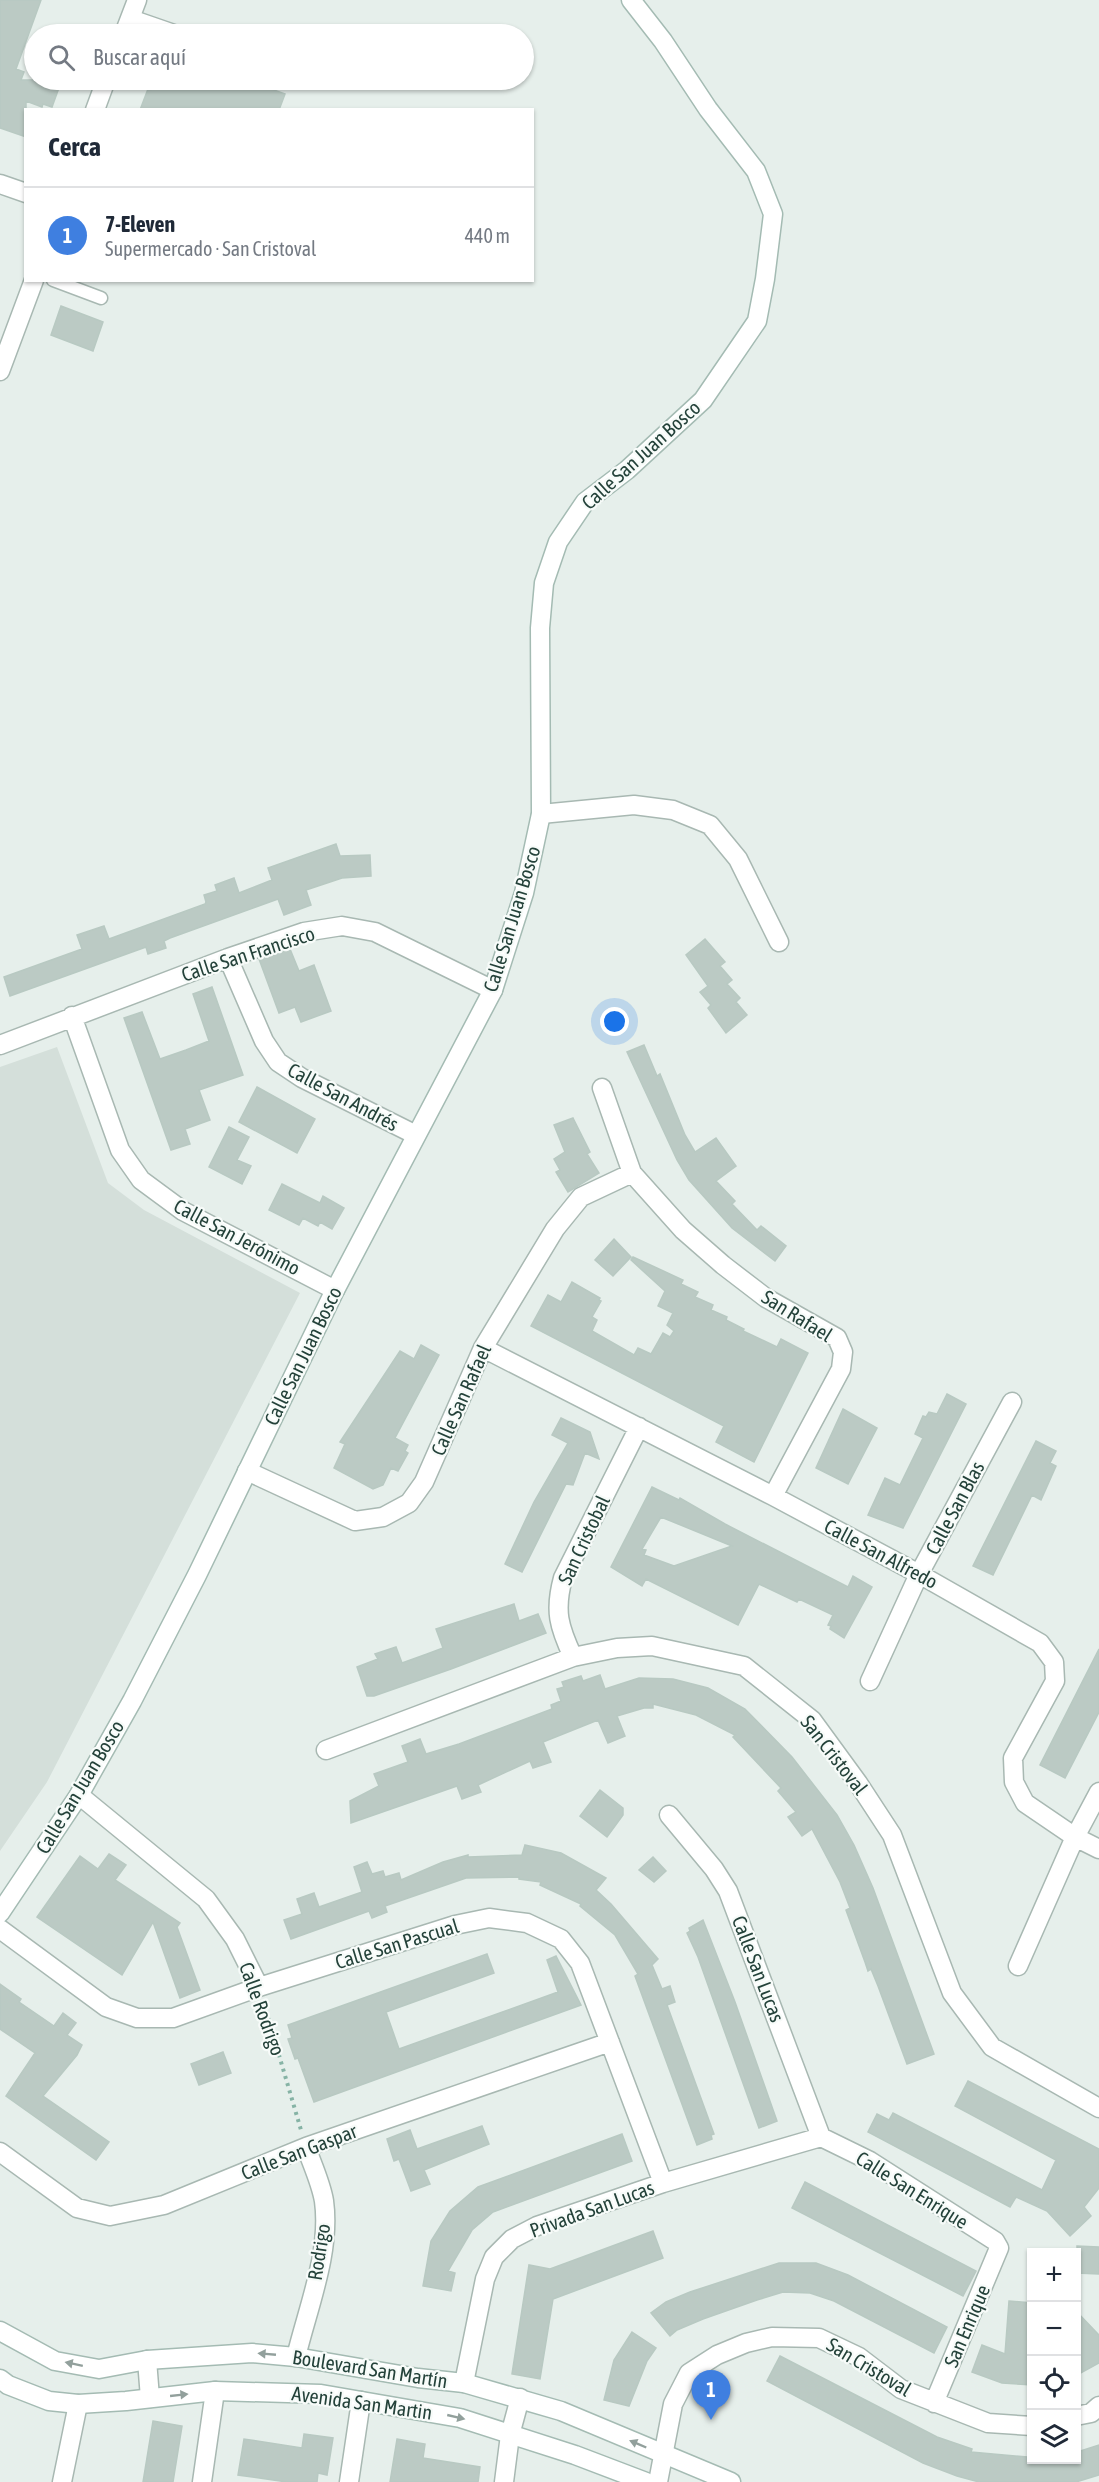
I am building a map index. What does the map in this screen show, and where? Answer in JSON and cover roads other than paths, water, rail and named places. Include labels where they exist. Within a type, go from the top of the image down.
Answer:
[{"type":"street","name":"Calle San Juan Bosco","points":[[0,1913],[79,1795],[132,1701],[335,1290],[493,990],[524,893],[541,814],[540,628],[544,583],[558,542],[585,502],[627,470],[703,400],[757,321],[773,214],[756,171],[708,109],[663,41],[631,0]]},
{"type":"street","points":[[128,24],[134,8]]},
{"type":"street","points":[[96,108],[102,90]]},
{"type":"street","points":[[0,184],[24,193]]},
{"type":"street","points":[[0,371],[33,282]]},
{"type":"street","points":[[541,814],[634,806],[673,810],[710,825],[738,859],[779,942]]},
{"type":"street","name":"Calle San Francisco","points":[[0,1045],[228,958],[304,932],[342,926],[375,932],[493,990]]},
{"type":"street","name":"Calle San Andrés","points":[[228,958],[264,1041],[278,1062],[302,1078],[416,1135]]},
{"type":"street","name":"Calle San Jerónimo","points":[[72,1016],[120,1150],[141,1180],[183,1211],[335,1290]]},
{"type":"street","points":[[602,1088],[632,1173]]},
{"type":"street","name":"Calle San Rafael","points":[[247,1471],[355,1521],[383,1517],[409,1503],[424,1482],[483,1348],[555,1229],[580,1197],[632,1173]]},
{"type":"street","name":"San Rafael","points":[[632,1173],[683,1230],[723,1265],[766,1298],[837,1338],[843,1352],[841,1369],[773,1496]]},
{"type":"street","name":"Calle San Alfredo","points":[[483,1348],[773,1496],[920,1574],[1040,1643],[1054,1662],[1055,1681],[1013,1758],[1014,1782],[1025,1803],[1075,1837],[1099,1849]]},
{"type":"street","name":"Calle San Blas","points":[[870,1681],[920,1574],[1012,1402]]},
{"type":"street","name":"San Cristobal","points":[[573,1657],[560,1629],[557,1600],[562,1578],[639,1427]]},
{"type":"street","name":"San Cristoval","points":[[326,1750],[573,1657],[617,1648],[652,1646],[744,1666],[812,1720],[892,1835],[952,1993],[992,2047],[1099,2108]]},
{"type":"street","points":[[1018,1966],[1075,1837],[1099,1792]]},
{"type":"street","name":"Calle Rodrigo","points":[[79,1795],[206,1899],[235,1939],[259,1987]]},
{"type":"street","name":"Calle San Lucas","points":[[669,1815],[714,1869],[728,1891],[821,2137]]},
{"type":"street","name":"Calle San Pascual","points":[[0,1929],[106,2007],[137,2018],[173,2018],[259,1987],[455,1925],[489,1918],[527,1923],[561,1939],[580,1963],[663,2183]]},
{"type":"street","name":"Calle San Gaspar","points":[[0,2152],[77,2208],[110,2216],[164,2205],[306,2148],[610,2042]]},
{"type":"street","name":"Privada San Lucas","points":[[464,2383],[485,2279],[494,2257],[512,2239],[537,2226],[663,2183],[821,2137]]},
{"type":"street","name":"Calle San Enrique","points":[[821,2137],[870,2161],[995,2241],[999,2248]]},
{"type":"street","name":"Rodrigo","points":[[296,2356],[323,2250],[326,2223],[323,2198],[306,2148]]},
{"type":"street","name":"San Enrique","points":[[934,2403],[999,2248]]},
{"type":"street","name":"Boulevard San Martín","points":[[0,2331],[55,2361],[99,2370],[147,2360],[252,2353],[296,2356],[418,2378],[464,2383],[561,2411],[731,2482]]},
{"type":"street","name":"San Cristoval","points":[[658,2482],[673,2404],[689,2373],[717,2355],[746,2343],[772,2337],[819,2338],[859,2357],[901,2390],[988,2423],[1027,2426]]},
{"type":"street","points":[[147,2360],[150,2398]]},
{"type":"street","name":"Avenida San Martin","points":[[0,2379],[8,2385],[49,2401],[78,2404],[214,2391],[321,2394],[460,2418],[575,2455],[646,2482]]},
{"type":"street","points":[[202,2482],[214,2391]]},
{"type":"street","points":[[504,2482],[510,2435],[520,2398]]},
{"type":"street","points":[[349,2482],[362,2401]]},
{"type":"street","points":[[62,2482],[78,2404]]},
{"type":"street","points":[[1081,2415],[1091,2413],[1099,2406]]},
{"type":"lane","points":[[134,8],[164,24]]},
{"type":"lane","points":[[58,282],[101,298]]},
{"type":"place","name":"7-Eleven","points":[[711,2420]]}]
